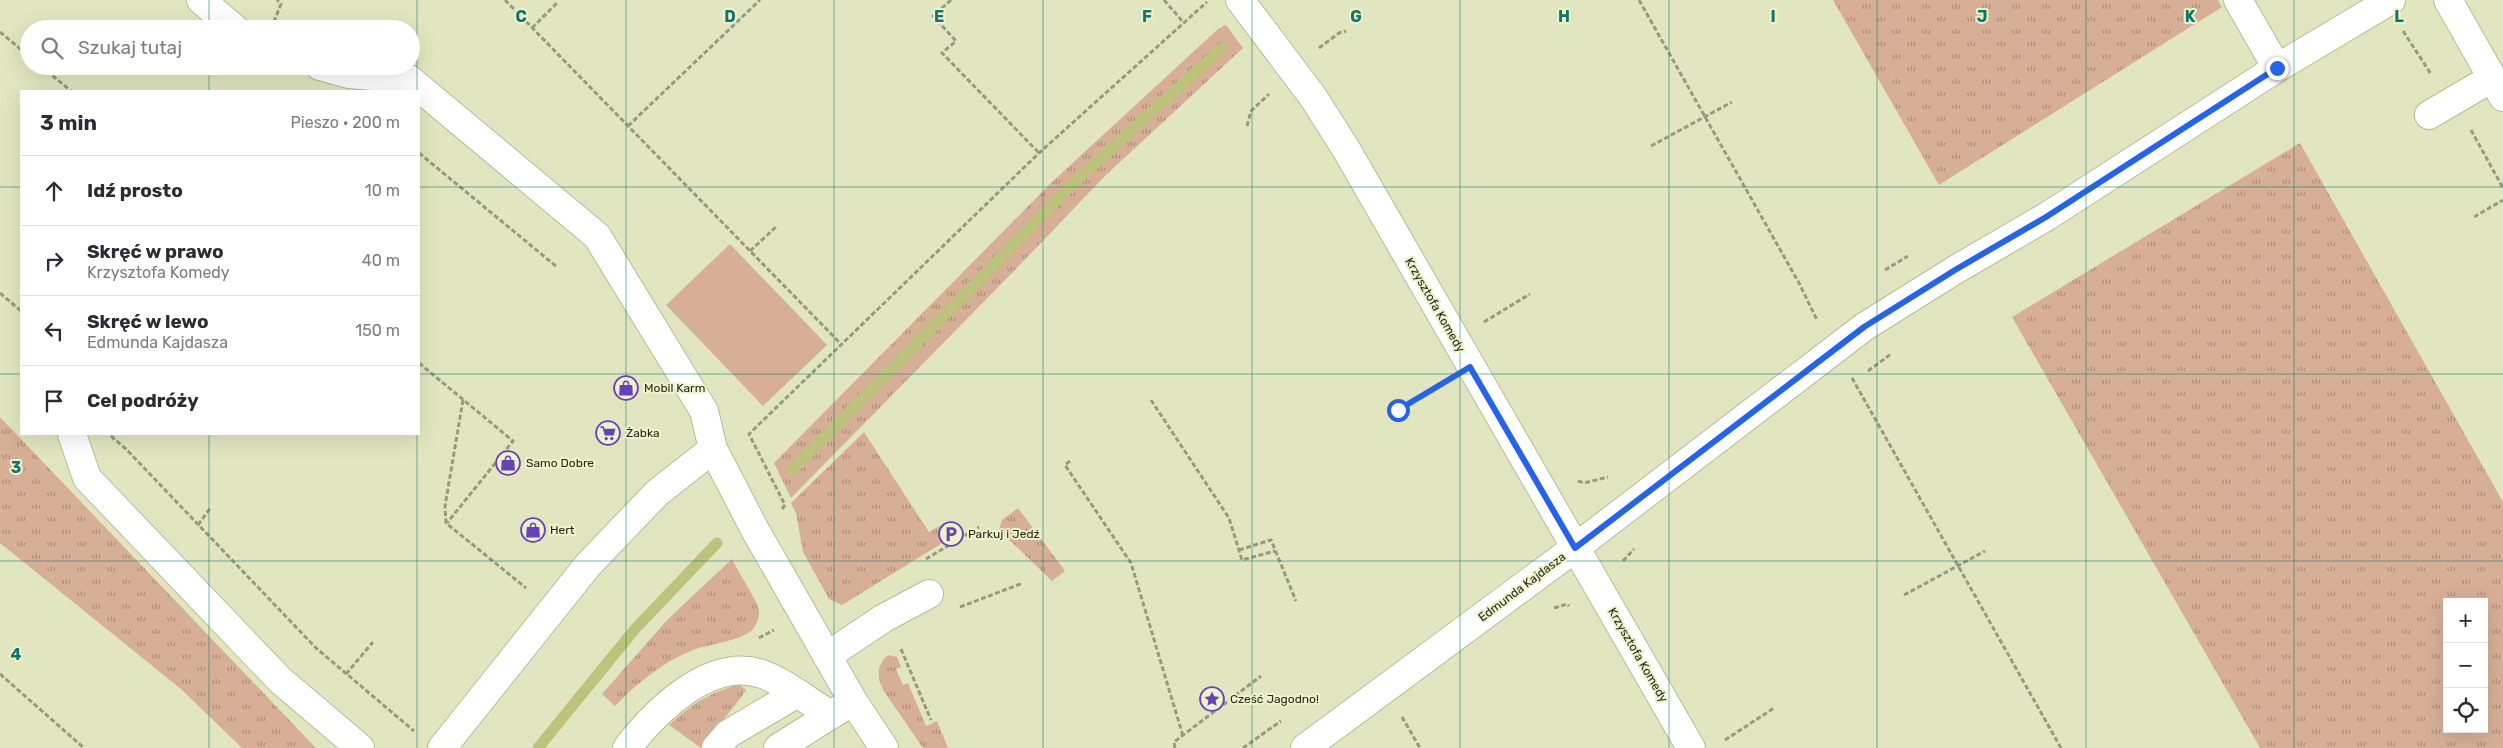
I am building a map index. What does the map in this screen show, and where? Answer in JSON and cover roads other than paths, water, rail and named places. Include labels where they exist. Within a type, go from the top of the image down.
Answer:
[{"type":"street","points":[[201,0],[224,20]]},
{"type":"street","name":"Krzysztofa Komedy","points":[[1240,0],[1314,96],[1575,548],[1704,747]]},
{"type":"street","points":[[2238,0],[2277,68]]},
{"type":"street","name":"Edmunda Kajdasza","points":[[1304,748],[1575,548],[1834,349],[1880,317],[2046,217],[2277,68],[2391,0]]},
{"type":"street","points":[[2429,115],[2497,87],[2448,0]]},
{"type":"street","points":[[361,75],[409,79],[597,236],[704,411],[713,449],[755,530],[827,656],[842,708],[817,748]]},
{"type":"street","points":[[72,435],[87,478],[280,680],[360,748]]},
{"type":"street","points":[[431,742],[588,565],[657,493],[713,449]]},
{"type":"street","points":[[827,656],[884,618],[929,594]]},
{"type":"street","points":[[627,748],[661,708],[681,692],[707,678],[736,671],[762,674],[796,694],[842,708],[884,748]]},
{"type":"street","points":[[716,748],[728,734],[796,694]]},
{"type":"street","points":[[778,748],[842,708]]},
{"type":"waterway","points":[[793,469],[1078,179],[1222,48]]},
{"type":"waterway","points":[[538,748],[635,629],[717,543]]},
{"type":"place","name":"Mobil Karm","points":[[626,388]]},
{"type":"place","name":"Żabka","points":[[608,433]]},
{"type":"place","name":"Samo Dobre","points":[[508,463]]},
{"type":"place","name":"Hert","points":[[533,530]]},
{"type":"place","name":"Parkuj i Jedź","points":[[951,534]]},
{"type":"place","name":"Cześć Jagodno!","points":[[1212,699]]}]
